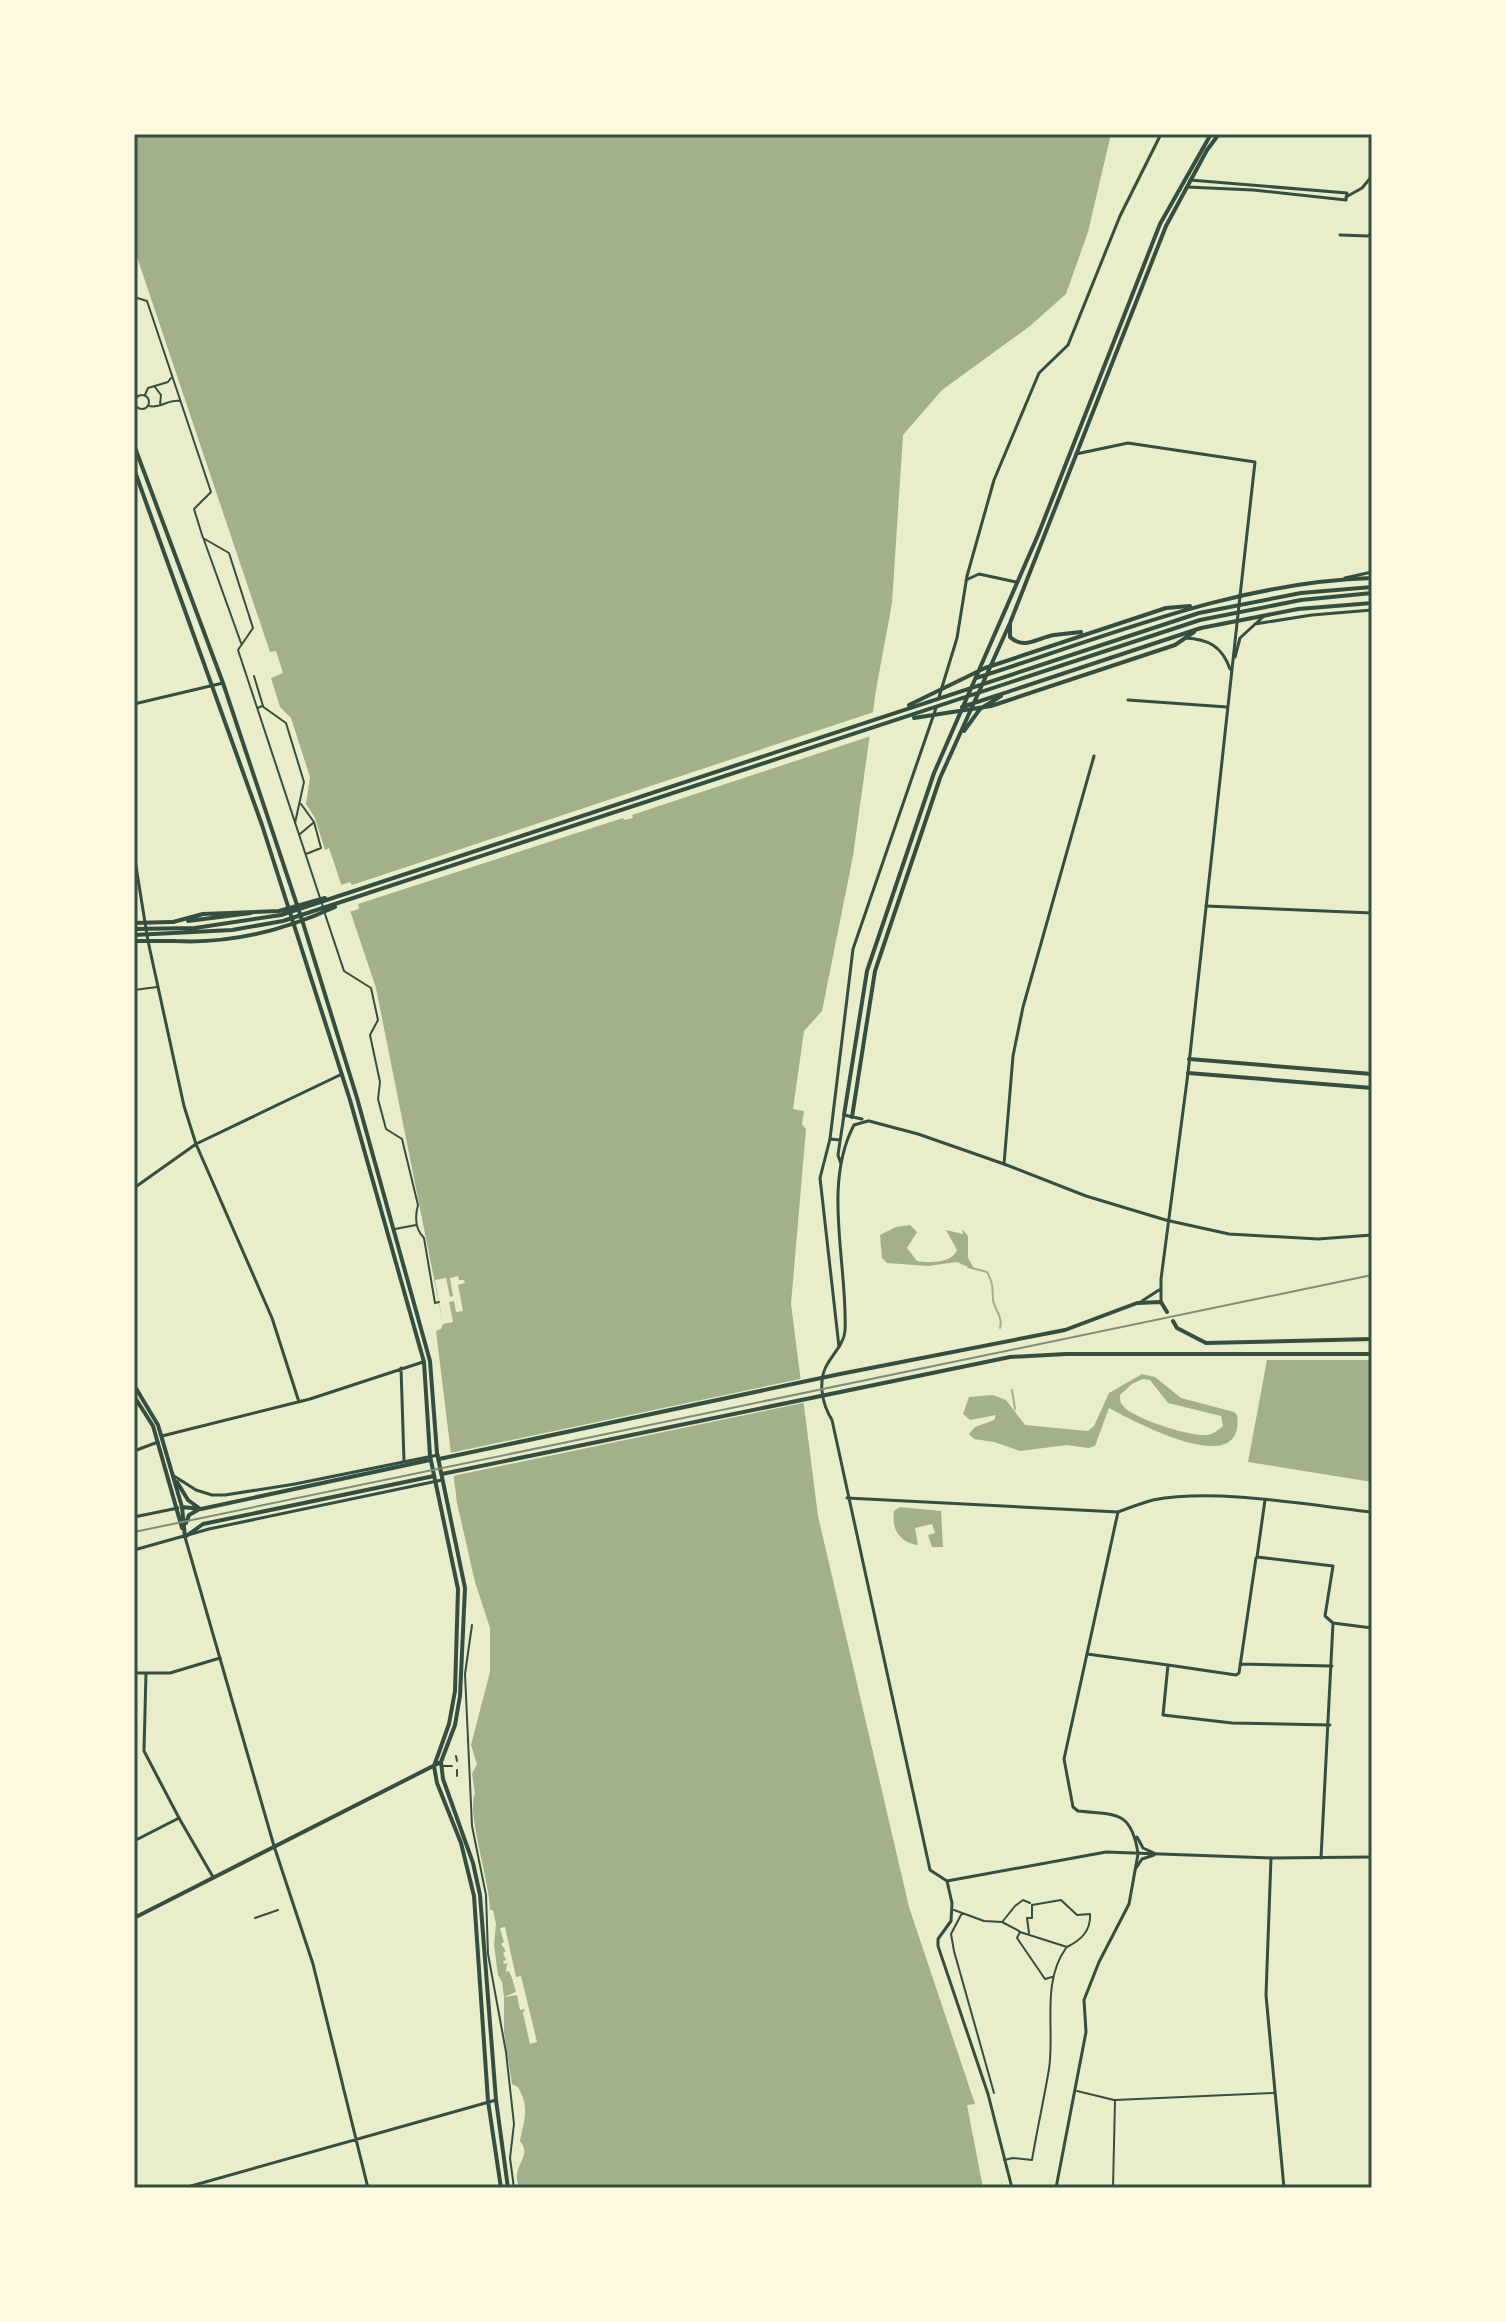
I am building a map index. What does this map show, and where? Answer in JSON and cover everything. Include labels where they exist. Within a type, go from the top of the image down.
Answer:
[{"type":"main road","points":[[844,1115],[867,971],[934,773],[1018,582],[1160,224],[1211,134]]},
{"type":"main road","points":[[852,1117],[875,971],[940,778],[1010,623],[1166,226],[1219,134]]},
{"type":"main road","points":[[134,445],[223,683],[352,1073],[430,1361],[438,1455],[465,1588],[460,1696],[455,1725],[441,1764],[443,1779],[473,1863],[480,1895],[496,2100],[508,2188]]},
{"type":"main road","points":[[134,469],[213,686],[294,926],[342,1074],[424,1362],[430,1456],[457,1579],[458,1599],[455,1691],[449,1724],[434,1766],[437,1783],[463,1851],[474,1896],[488,2101],[501,2188]]},
{"type":"main road","points":[[975,679],[1200,605],[1342,579],[1372,578]]},
{"type":"main road","points":[[134,929],[195,928],[281,915],[1199,613],[1301,593],[1372,590]]},
{"type":"main road","points":[[134,929],[232,930],[283,921],[900,721],[1200,620],[1372,590]]},
{"type":"main road","points":[[962,707],[1201,628],[1298,609],[1372,603]]},
{"type":"main road","points":[[896,712],[985,668],[1166,608],[1200,605]]},
{"type":"main road","points":[[1010,623],[1010,637],[1027,644],[1050,635],[1091,631]]},
{"type":"main road","points":[[900,721],[991,706],[1175,645],[1201,628]]},
{"type":"main road","points":[[956,743],[980,709],[1011,691]]},
{"type":"main road","points":[[173,922],[203,914],[279,911],[347,894]]},
{"type":"main road","points":[[134,941],[204,942],[238,938],[317,916],[349,901]]},
{"type":"main road","points":[[134,929],[146,922],[173,922],[296,904]]},
{"type":"main road","points":[[175,941],[256,934],[303,923]]},
{"type":"main road","points":[[1189,1059],[1372,1074]]},
{"type":"main road","points":[[1188,1073],[1372,1088]]},
{"type":"main road","points":[[185,1537],[186,1520],[192,1512],[201,1509],[840,1374],[1065,1330],[1137,1303],[1161,1302],[1167,1312]]},
{"type":"main road","points":[[1173,1321],[1177,1328],[1206,1343],[1372,1339]]},
{"type":"main road","points":[[185,1537],[203,1524],[1010,1357],[1372,1354]]},
{"type":"main road","points":[[134,1385],[162,1436],[185,1537]]},
{"type":"main road","points":[[134,1396],[137,1406],[153,1426],[179,1508]]},
{"type":"main road","points":[[173,1475],[188,1500],[201,1509]]},
{"type":"main road","points":[[179,1508],[201,1509]]},
{"type":"main road","points":[[134,1918],[441,1764]]},
{"type":"street","points":[[839,1347],[820,1178],[830,1139],[853,949],[945,682],[963,612],[966,580],[994,480],[1039,373],[1068,345],[1120,216],[1161,134]]},
{"type":"street","points":[[1187,187],[1346,200],[1372,176]]},
{"type":"street","points":[[1190,180],[1347,193],[1346,197]]},
{"type":"street","points":[[1340,235],[1368,236],[1372,233]]},
{"type":"street","points":[[134,297],[147,301],[211,492],[194,509],[242,644]]},
{"type":"street","points":[[172,377],[168,382],[148,388],[144,396],[137,398],[135,405],[142,409],[148,406],[155,408],[173,400],[180,401]]},
{"type":"street","points":[[154,386],[161,395],[160,405]]},
{"type":"street","points":[[144,396],[148,406]]},
{"type":"street","points":[[1076,454],[1128,443],[1255,462],[1161,1302]]},
{"type":"street","points":[[203,538],[229,553],[253,628],[238,650],[344,971],[371,988],[378,1020],[370,1035],[380,1082],[378,1099],[386,1129],[402,1139],[418,1205],[419,1233],[424,1238],[435,1303],[439,1302]]},
{"type":"street","points":[[1342,579],[1372,572]]},
{"type":"street","points":[[966,580],[979,574],[1018,582]]},
{"type":"street","points":[[1255,624],[1372,610]]},
{"type":"street","points":[[1231,672],[1240,638],[1267,615]]},
{"type":"street","points":[[1185,638],[1212,643],[1222,652],[1231,672]]},
{"type":"street","points":[[254,676],[265,705],[257,708]]},
{"type":"street","points":[[134,704],[223,683]]},
{"type":"street","points":[[1128,700],[1227,707]]},
{"type":"street","points":[[262,706],[286,723],[304,782],[295,825]]},
{"type":"street","points":[[1004,1164],[1013,1056],[1023,1007],[1094,756]]},
{"type":"street","points":[[300,803],[314,822],[321,848],[305,854]]},
{"type":"street","points":[[299,835],[314,822]]},
{"type":"street","points":[[134,854],[148,941],[184,1106],[196,1144],[272,1318],[299,1402]]},
{"type":"street","points":[[1206,906],[1372,913]]},
{"type":"street","points":[[134,990],[158,987]]},
{"type":"street","points":[[134,1188],[196,1144],[342,1074]]},
{"type":"street","points":[[841,1168],[838,1155],[844,1115],[918,1134],[1086,1196],[1169,1221],[1229,1234],[1318,1239],[1372,1235]]},
{"type":"street","points":[[868,1121],[854,1125],[841,1168],[838,1203],[845,1335],[822,1372],[823,1406],[832,1420],[930,1870],[947,1881],[1106,1852],[1271,1858],[1372,1857]]},
{"type":"street","points":[[830,1139],[840,1140]]},
{"type":"street","points":[[395,1229],[417,1224]]},
{"type":"street","points":[[1137,1303],[1153,1296],[1161,1287]]},
{"type":"street","points":[[162,1436],[299,1402],[424,1362]]},
{"type":"street","points":[[401,1368],[404,1462]]},
{"type":"street","points":[[134,1451],[158,1442]]},
{"type":"street","points":[[173,1475],[196,1490],[225,1495],[438,1455]]},
{"type":"street","points":[[134,1550],[209,1529],[443,1480]]},
{"type":"street","points":[[847,1498],[1118,1512],[1151,1500],[1189,1496],[1265,1500],[1372,1512]]},
{"type":"street","points":[[1087,1654],[1239,1673],[1265,1500]]},
{"type":"street","points":[[134,1517],[179,1508]]},
{"type":"street","points":[[1118,1512],[1064,1759],[1073,1807],[1078,1811],[1119,1815],[1128,1820],[1143,1848],[1158,1854]]},
{"type":"street","points":[[185,1537],[274,1846],[313,1964],[368,2188]]},
{"type":"street","points":[[1257,1557],[1333,1566],[1325,1616],[1333,1623],[1372,1628]]},
{"type":"street","points":[[1321,1858],[1333,1623]]},
{"type":"street","points":[[472,1625],[465,1674],[472,1826],[486,1895],[488,1954],[499,2004],[514,2124],[510,2158],[514,2188]]},
{"type":"street","points":[[134,1673],[170,1673],[220,1658]]},
{"type":"street","points":[[1240,1664],[1332,1666]]},
{"type":"street","points":[[1168,1665],[1163,1715],[1232,1723],[1330,1725]]},
{"type":"street","points":[[146,1673],[144,1751],[213,1877]]},
{"type":"street","points":[[456,1756],[457,1761]]},
{"type":"street","points":[[441,1764],[452,1766]]},
{"type":"street","points":[[457,1770],[457,1776]]},
{"type":"street","points":[[134,1841],[179,1818]]},
{"type":"street","points":[[1056,2188],[1086,2032],[1084,2000],[1099,1962],[1129,1904],[1138,1853],[1135,1835]]},
{"type":"street","points":[[1136,1868],[1142,1859],[1158,1854]]},
{"type":"street","points":[[1271,1858],[1266,1995],[1284,2188]]},
{"type":"street","points":[[947,1881],[953,1909],[951,1921],[938,1939],[938,1946],[988,2094],[1012,2188]]},
{"type":"street","points":[[1002,1922],[1023,1900],[1032,1905],[1061,1900],[1077,1915],[1090,1914],[1090,1926],[1078,1942],[1067,1947],[1058,1959],[1052,1977],[1049,2066],[1032,2160],[1004,2160]]},
{"type":"street","points":[[1029,1933],[1027,1918],[1032,1918],[1032,1905]]},
{"type":"street","points":[[953,1909],[984,1921],[1002,1922],[1011,1929],[1067,1947]]},
{"type":"street","points":[[255,1918],[278,1910]]},
{"type":"street","points":[[962,1913],[951,1934],[994,2093]]},
{"type":"street","points":[[1020,1932],[1017,1938],[1045,1979],[1052,1977]]},
{"type":"street","points":[[1074,2091],[1115,2100],[1275,2093]]},
{"type":"street","points":[[184,2188],[496,2100]]},
{"type":"street","points":[[1113,2188],[1115,2100]]},
{"type":"shaded area","points":[[134,134],[1111,134],[1088,232],[1066,294],[1030,326],[942,390],[903,435],[892,603],[876,690],[853,856],[822,1011],[804,1031],[793,1109],[804,1111],[802,1124],[806,1129],[791,1304],[818,1516],[909,1907],[975,2104],[967,2105],[983,2188],[520,2188],[517,2181],[524,2153],[520,2141],[525,2108],[522,2094],[512,2084],[504,2033],[504,1997],[494,1945],[496,1924],[493,1910],[490,1910],[473,1803],[472,1774],[477,1764],[471,1745],[490,1672],[490,1628],[475,1582],[457,1503],[436,1331],[443,1324],[376,988],[329,848],[325,850],[315,818],[306,804],[310,777],[291,718],[280,707],[271,678],[283,673],[276,651],[270,652],[134,248]]},
{"type":"shaded area","points":[[910,1225],[917,1232],[907,1248],[917,1261],[922,1262],[940,1261],[954,1254],[957,1250],[946,1230],[963,1234],[962,1229],[968,1236],[968,1258],[975,1270],[957,1262],[928,1266],[887,1263],[882,1258],[880,1235],[896,1227]]},
{"type":"shaded area","points":[[1267,1360],[1372,1360],[1372,1482],[1248,1462]]},
{"type":"shaded area","points":[[1142,1374],[1155,1377],[1181,1398],[1234,1412],[1237,1415],[1235,1435],[1224,1444],[1207,1446],[1186,1442],[1109,1408],[1095,1446],[1067,1445],[1020,1451],[974,1439],[969,1434],[975,1427],[994,1420],[996,1415],[970,1420],[963,1414],[969,1397],[993,1395],[1006,1400],[1025,1425],[1088,1431],[1094,1426],[1109,1393]],"holes":[[[1143,1379],[1150,1380],[1168,1403],[1221,1416],[1223,1426],[1216,1432],[1199,1435],[1151,1422],[1130,1412],[1120,1402],[1120,1395],[1132,1384]]]},
{"type":"shaded area","points":[[900,1507],[941,1511],[943,1547],[932,1547],[928,1535],[935,1533],[932,1524],[915,1528],[918,1545],[902,1538],[893,1518],[894,1511]]},
{"type":"pier","points":[[877,711],[874,735],[632,815],[633,818],[623,818],[358,904],[359,909],[349,912],[339,889],[350,882],[352,885]]},
{"type":"pier","points":[[458,1276],[465,1283],[458,1285],[463,1311],[456,1312],[454,1301],[449,1302],[453,1322],[443,1324],[435,1280],[446,1278],[450,1297],[453,1296],[450,1278]]},
{"type":"pier","points":[[805,1378],[807,1402],[448,1477],[445,1454]]},
{"type":"pier","points":[[505,1927],[516,1977],[521,1976],[537,2042],[530,2044],[523,2013],[525,2009],[520,2010],[517,1995],[504,1997],[516,1992],[509,1971],[506,1972],[507,1963],[503,1961],[506,1960],[503,1953],[506,1951],[501,1944],[504,1942],[500,1928]]},
{"type":"waterway","points":[[968,1267],[987,1272],[1000,1328]]},
{"type":"waterway","points":[[1012,1390],[1015,1409]]},
{"type":"railway","points":[[134,1532],[1372,1275]]}]
